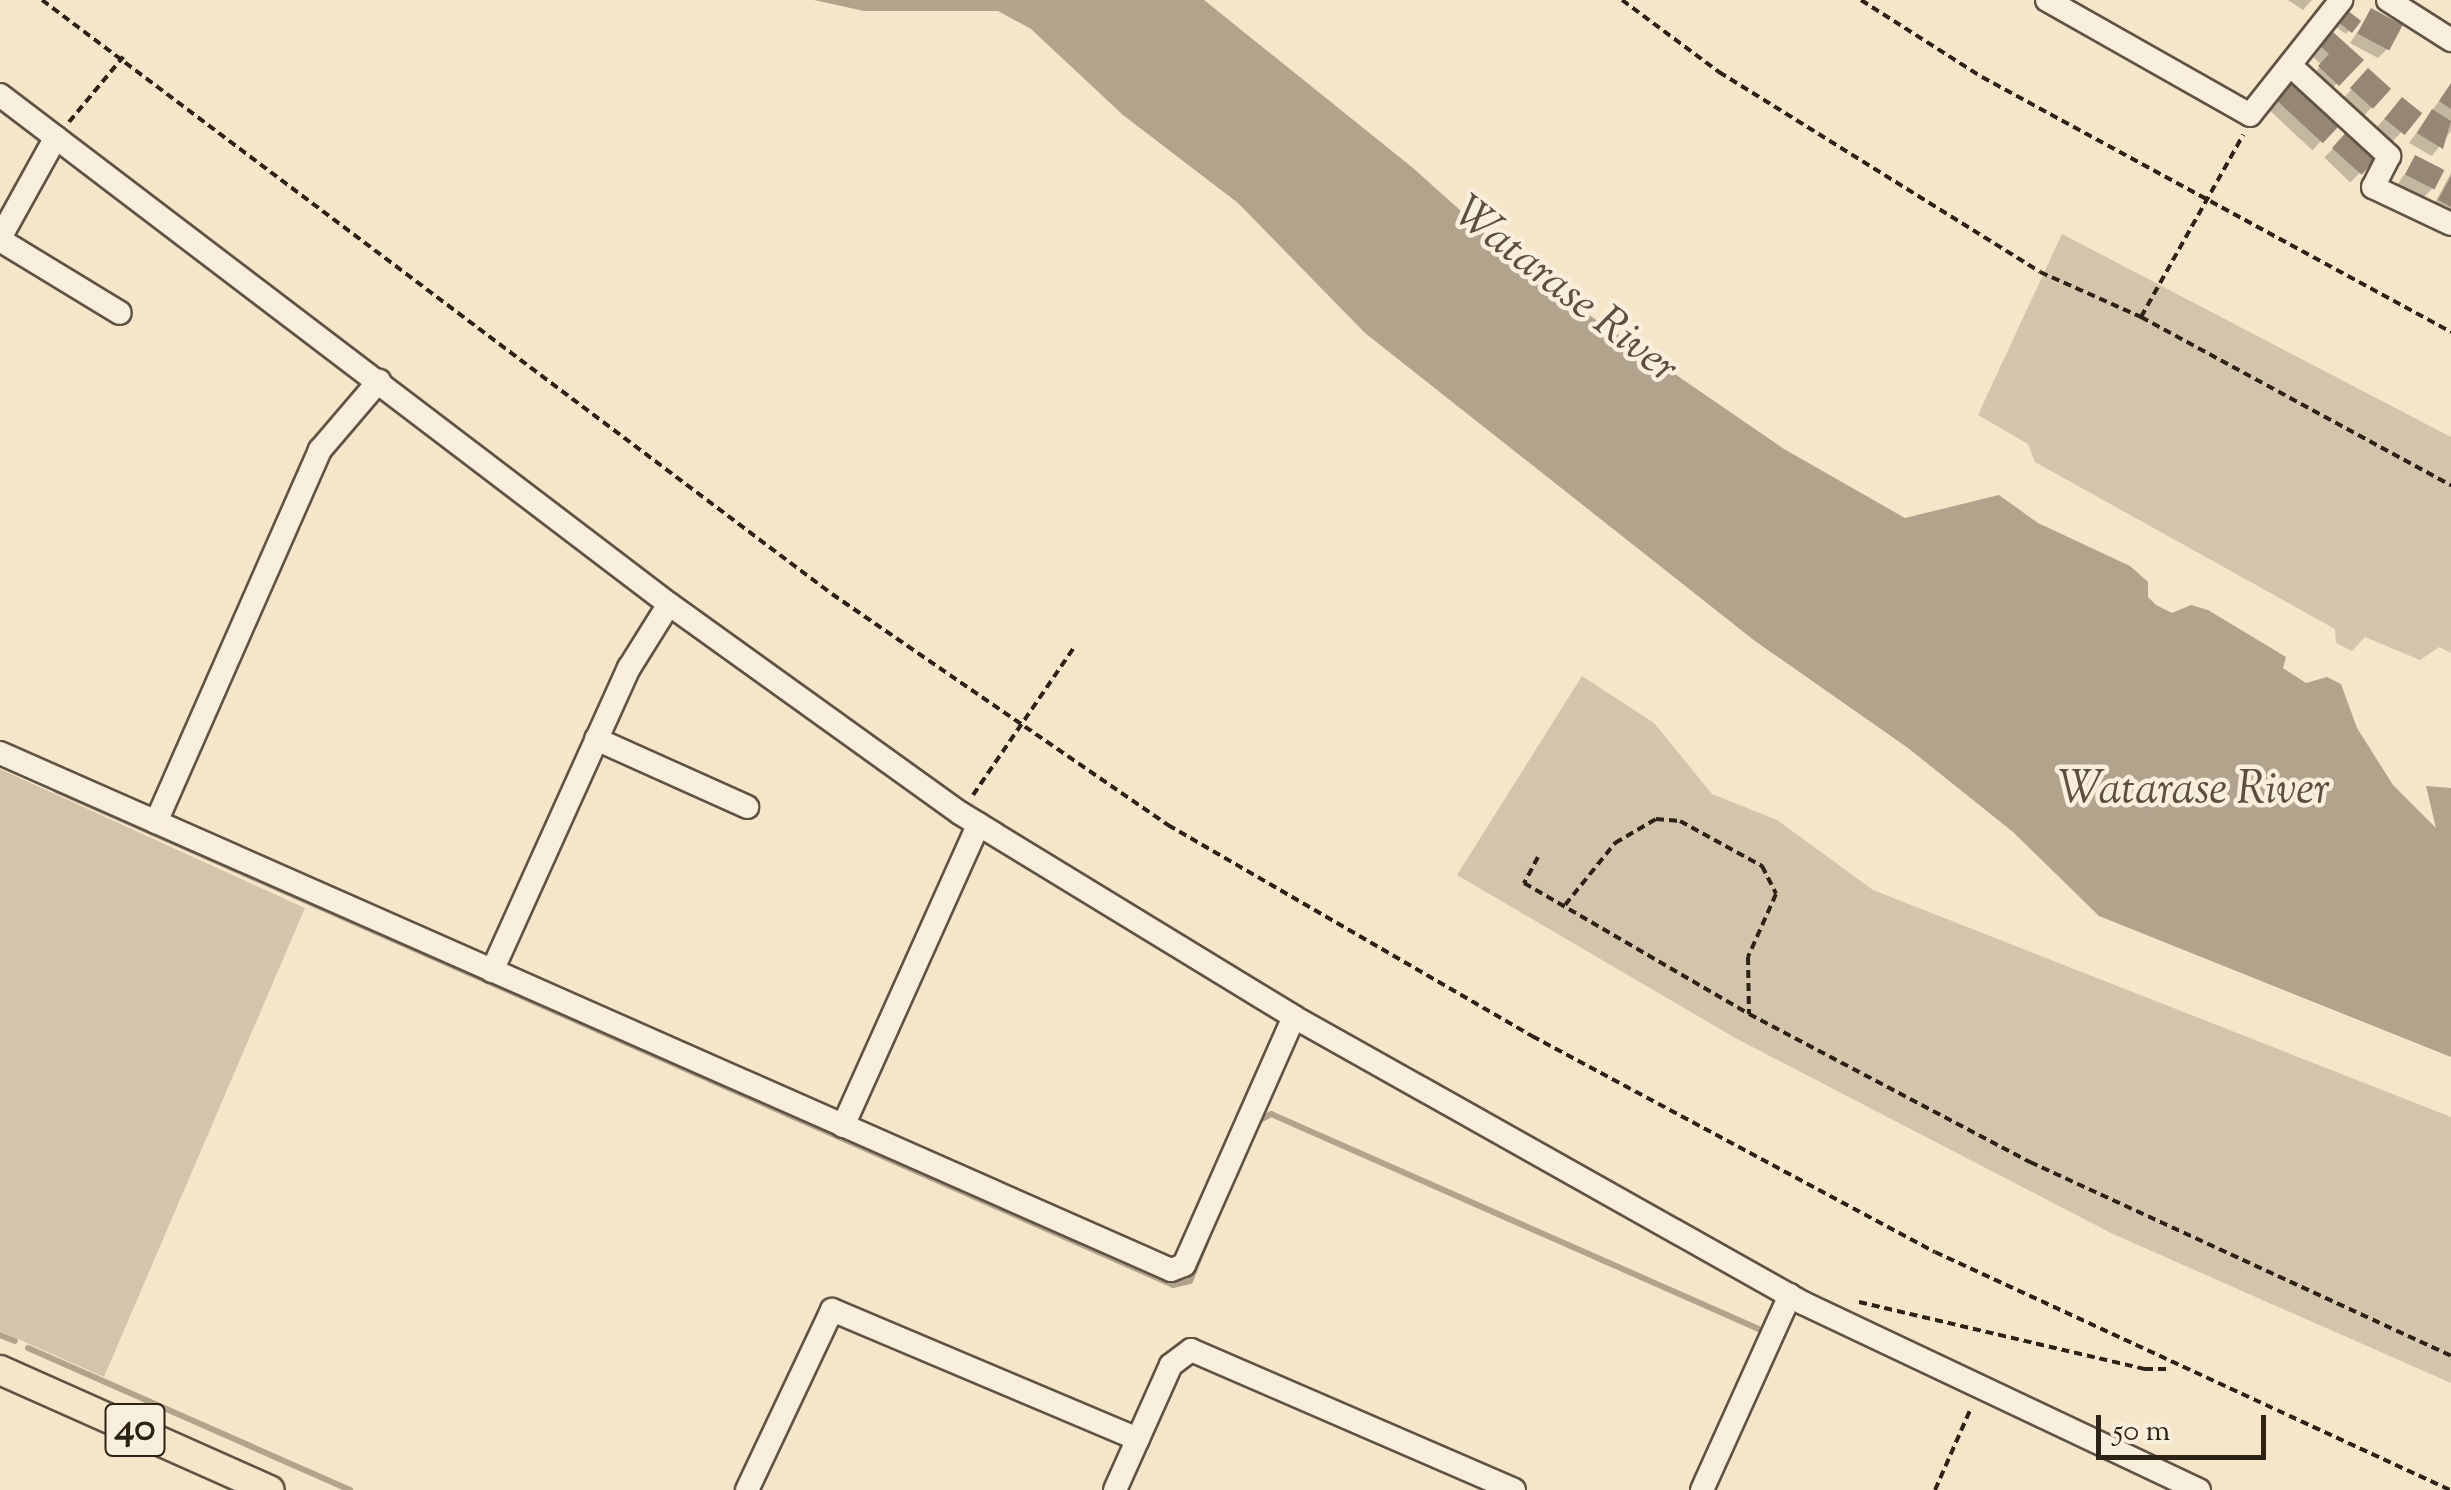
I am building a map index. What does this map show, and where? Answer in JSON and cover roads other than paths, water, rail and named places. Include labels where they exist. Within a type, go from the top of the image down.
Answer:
[{"type":"main road","name":"40","points":[[0,1370],[270,1490]]},
{"type":"street","points":[[2047,0],[2250,115],[2292,68],[2341,0]]},
{"type":"street","points":[[2388,0],[2451,40]]},
{"type":"street","points":[[2292,68],[2390,156],[2373,188],[2451,224]]},
{"type":"street","points":[[0,95],[670,604],[979,824],[1294,1016],[1790,1295],[1980,1390],[2199,1490]]},
{"type":"street","points":[[56,137],[0,239],[120,313]]},
{"type":"street","points":[[156,822],[320,450],[379,381]]},
{"type":"street","points":[[492,971],[629,668],[670,604]]},
{"type":"street","points":[[596,738],[747,806]]},
{"type":"street","points":[[0,752],[1170,1270],[1184,1265],[1294,1016]]},
{"type":"street","points":[[843,1126],[979,824]]},
{"type":"street","points":[[1702,1490],[1790,1295]]},
{"type":"street","points":[[747,1490],[832,1310],[1138,1439]]},
{"type":"street","points":[[1115,1490],[1171,1365],[1192,1350],[1514,1490]]},
{"type":"water","name":"Watarase River","points":[[814,0],[1204,0],[1413,168],[1538,280],[1784,449],[1905,518],[1999,495],[2038,523],[2130,566],[2148,582],[2148,597],[2156,605],[2172,613],[2191,605],[2208,610],[2286,657],[2283,668],[2306,683],[2327,677],[2341,684],[2357,728],[2393,785],[2436,828],[2426,786],[2451,788],[2451,1057],[2099,916],[2013,832],[1908,748],[1755,641],[1365,333],[1238,203],[1123,115],[1031,29],[998,11],[864,11]]},
{"type":"waterway","points":[[56,790],[1173,1285],[1190,1281],[1206,1242]]},
{"type":"waterway","points":[[1258,1121],[1271,1114],[1759,1329]]},
{"type":"waterway","points":[[0,1335],[15,1341]]},
{"type":"waterway","points":[[28,1348],[350,1490]]}]
